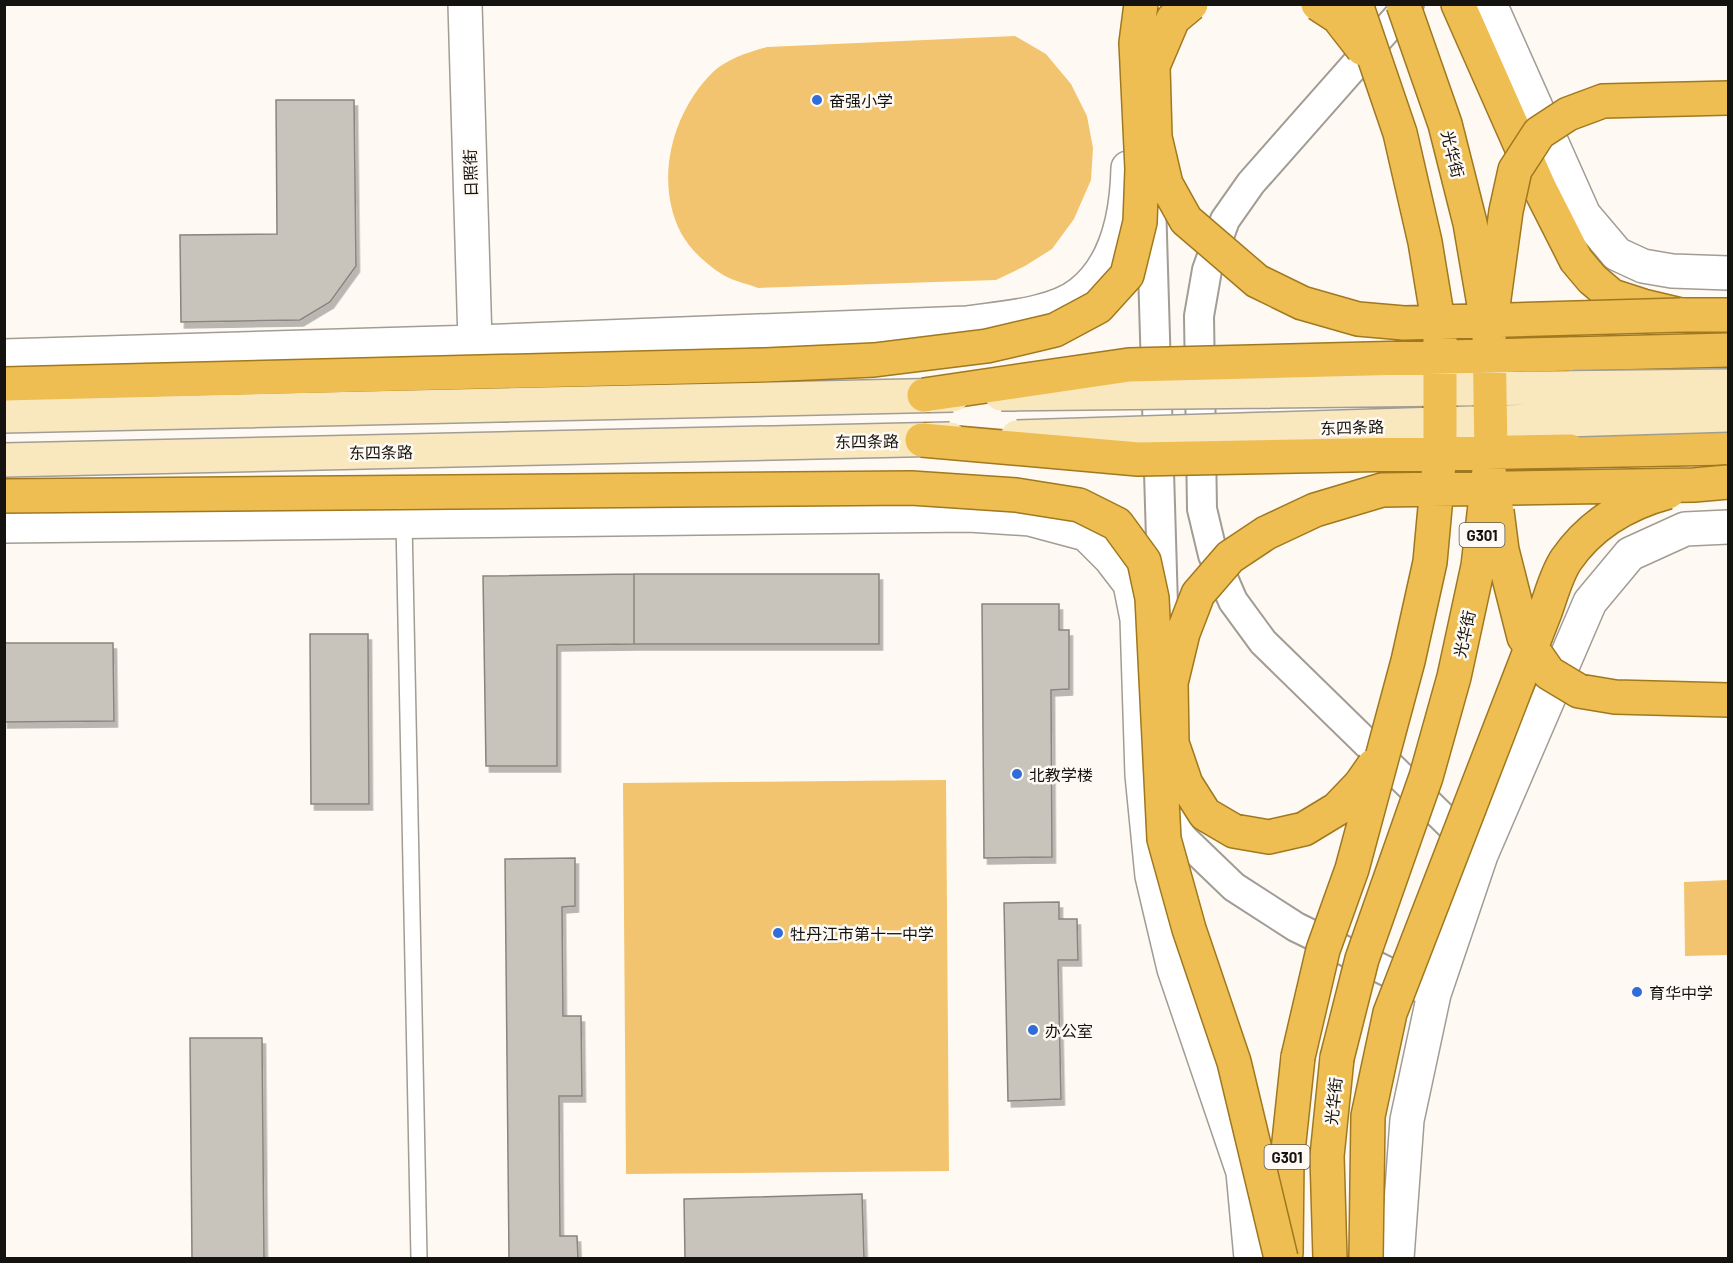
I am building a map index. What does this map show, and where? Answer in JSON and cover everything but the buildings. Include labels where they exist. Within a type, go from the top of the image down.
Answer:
[{"type":"highway","points":[[1191,4],[1173,20],[1153,66],[1155,137],[1166,184],[1186,220],[1257,281],[1302,303],[1359,319],[1404,323],[1728,315]]},
{"type":"highway","points":[[1318,4],[1338,17],[1379,70]]},
{"type":"highway","name":"G301","points":[[1286,1258],[1287,1160],[1298,1057],[1323,950],[1352,870],[1408,661],[1430,562],[1440,453],[1440,333],[1427,253],[1400,133],[1356,4]]},
{"type":"highway","name":"光华街","points":[[1330,1258],[1327,1155],[1337,1058],[1362,959],[1426,777],[1454,677],[1478,566],[1491,453],[1489,334],[1470,223],[1445,124],[1403,4]]},
{"type":"highway","points":[[1458,4],[1539,188],[1576,260],[1592,279],[1612,296],[1681,315]]},
{"type":"highway","points":[[4,384],[765,365],[874,360],[987,346],[1055,330],[1098,307],[1127,275],[1140,222],[1142,169],[1136,43],[1138,13]]},
{"type":"highway","points":[[1489,334],[1506,211],[1515,170],[1539,133],[1568,114],[1603,101],[1728,98]]},
{"type":"highway","points":[[924,395],[1129,365],[1728,350]]},
{"type":"highway","points":[[922,440],[1138,459],[1728,447]]},
{"type":"highway","points":[[1491,453],[1502,550],[1516,607],[1524,637],[1549,673],[1579,691],[1615,697],[1716,702],[1728,700]]},
{"type":"highway","points":[[1382,754],[1360,785],[1337,809],[1304,829],[1269,837],[1234,831],[1205,814],[1186,784],[1172,743],[1171,683],[1183,633],[1198,594],[1230,557],[1266,534],[1315,510],[1382,490],[1694,485],[1728,482]]},
{"type":"highway","points":[[1366,1258],[1368,1116],[1389,1013],[1565,561],[1594,527],[1642,499],[1694,485]]},
{"type":"highway","points":[[4,496],[910,488],[1016,495],[1079,505],[1117,524],[1144,561],[1152,598],[1164,839],[1189,929],[1234,1062],[1281,1258]]},
{"type":"main road","points":[[4,416],[924,395],[1728,387]]},
{"type":"main road","name":"东四条路","points":[[4,460],[922,440],[1728,415]]},
{"type":"street","name":"日照街","points":[[465,4],[475,342]]},
{"type":"street","points":[[1138,13],[1162,4]]},
{"type":"street","points":[[1409,4],[1251,183],[1226,220],[1207,270],[1199,316],[1202,509],[1213,555],[1233,602],[1263,642],[1481,855]]},
{"type":"street","points":[[1490,4],[1584,215],[1617,254],[1643,266],[1671,271],[1728,273]]},
{"type":"street","points":[[4,356],[475,342],[967,323],[1024,315],[1051,308],[1081,294],[1105,267],[1121,228],[1127,191],[1129,83],[1138,13]]},
{"type":"street","points":[[1138,13],[1170,818]]},
{"type":"street","points":[[4,526],[969,515],[1030,519],[1086,534],[1110,558],[1130,584],[1137,619],[1142,775],[1152,876],[1174,969],[1243,1172],[1251,1258]]},
{"type":"street","points":[[1397,1258],[1407,1120],[1434,994],[1481,855],[1590,602],[1630,554],[1685,529],[1728,527]]},
{"type":"street","points":[[1142,775],[1183,838],[1234,887],[1296,927],[1434,994]]},
{"type":"lane","points":[[404,521],[419,1258]]},
{"type":"shaded area","points":[[1015,36],[1046,54],[1071,84],[1087,116],[1093,148],[1091,180],[1074,219],[1052,249],[1025,266],[996,280],[758,288],[731,279],[714,269],[695,252],[681,233],[673,213],[669,192],[668,170],[672,148],[687,107],[699,88],[713,72],[725,63],[767,47]]},
{"type":"shaded area","points":[[946,780],[949,1171],[626,1174],[623,783]]},
{"type":"shaded area","points":[[1728,880],[1728,955],[1685,956],[1684,882]]},
{"type":"place","name":"奋强小学","points":[[817,100]]},
{"type":"place","name":"北教学楼","points":[[1017,774]]},
{"type":"place","name":"牡丹江市第十一中学","points":[[778,933]]},
{"type":"place","name":"育华中学","points":[[1637,992]]},
{"type":"place","name":"办公室","points":[[1033,1030]]}]
